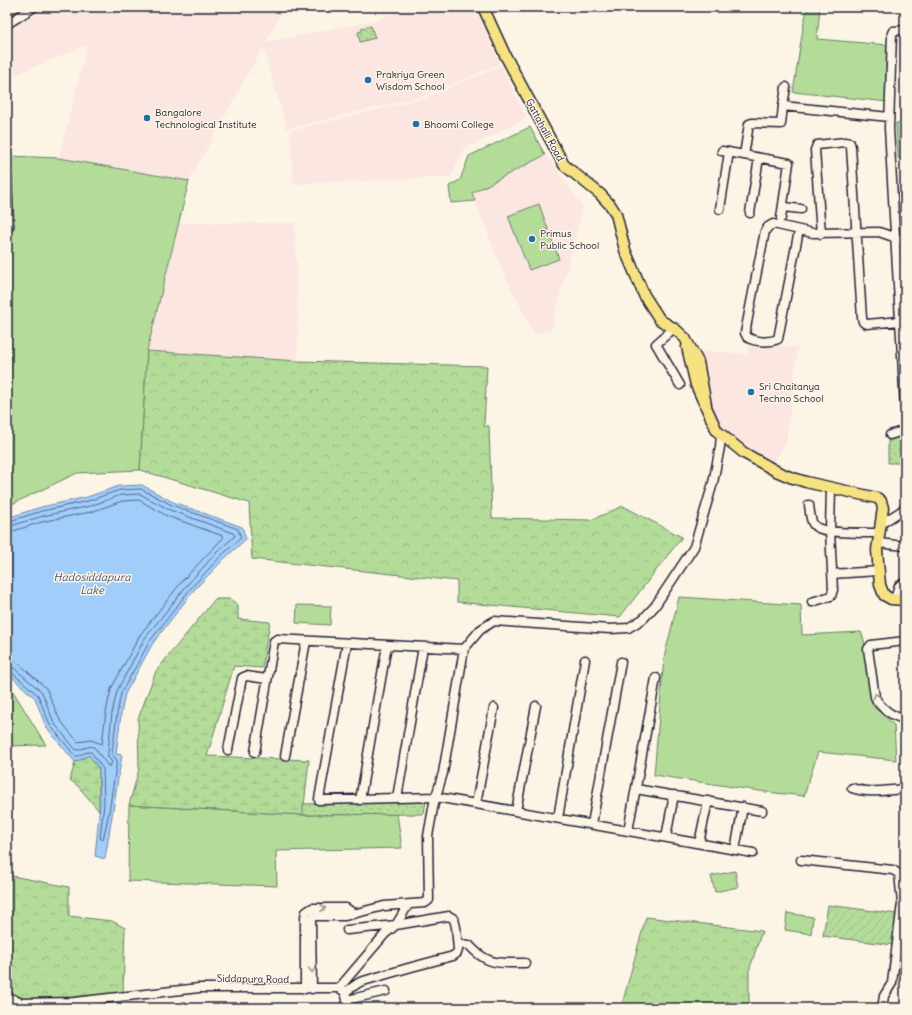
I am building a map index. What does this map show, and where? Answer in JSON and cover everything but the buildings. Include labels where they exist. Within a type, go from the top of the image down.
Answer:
[{"type":"main road","name":"Gattahalli Road","points":[[483,7],[504,55],[564,165],[600,194],[616,214],[625,250],[644,295],[660,320],[674,328],[685,338],[696,385],[717,431],[721,434]]},
{"type":"main road","points":[[721,434],[744,452],[776,471],[806,482],[877,498],[881,501],[883,508],[879,533],[878,571],[880,584],[884,595],[900,600]]},
{"type":"street","points":[[7,24],[34,7]]},
{"type":"street","points":[[905,30],[897,29],[892,33],[889,117],[905,408]]},
{"type":"street","points":[[744,155],[749,124],[752,122],[780,124],[786,87]]},
{"type":"street","points":[[784,106],[889,117]]},
{"type":"street","points":[[821,234],[815,150],[817,145],[845,142],[850,143],[863,322],[867,324],[900,321]]},
{"type":"street","points":[[720,209],[725,152],[789,163],[781,218]]},
{"type":"street","points":[[750,213],[759,158]]},
{"type":"street","points":[[7,175],[10,226],[7,228]]},
{"type":"street","points":[[783,207],[801,209]]},
{"type":"street","points":[[799,230],[778,339],[774,341],[753,341],[747,337],[745,333],[765,231],[768,226],[773,224],[821,234],[879,232],[905,241]]},
{"type":"street","points":[[674,328],[656,344],[680,385]]},
{"type":"street","points":[[890,435],[905,430]]},
{"type":"street","points":[[308,989],[311,919],[314,916],[345,916],[384,906],[425,903],[429,900],[428,836],[442,773],[464,649],[480,630],[494,621],[610,629],[628,628],[643,620],[655,606],[694,547],[714,483],[721,434]]},
{"type":"street","points":[[812,602],[831,596],[833,590],[830,531],[831,487]]},
{"type":"street","points":[[809,505],[814,525],[824,530],[879,533],[905,546]]},
{"type":"street","points":[[879,533],[905,507]]},
{"type":"street","points":[[832,574],[878,571]]},
{"type":"street","points":[[900,600],[899,586],[905,582]]},
{"type":"street","points":[[255,752],[274,641],[277,639],[464,649]]},
{"type":"street","points":[[285,756],[306,641]]},
{"type":"street","points":[[905,641],[871,645],[868,649],[877,703],[896,716],[905,719]]},
{"type":"street","points":[[347,643],[319,799],[321,801],[436,797],[753,853]]},
{"type":"street","points":[[360,800],[387,645]]},
{"type":"street","points":[[397,798],[423,647]]},
{"type":"street","points":[[558,818],[585,660]]},
{"type":"street","points":[[592,824],[621,662]]},
{"type":"street","points":[[228,750],[242,678],[246,676],[267,679]]},
{"type":"street","points":[[628,831],[656,678]]},
{"type":"street","points":[[516,811],[536,706]]},
{"type":"street","points":[[476,804],[494,708]]},
{"type":"street","points":[[852,788],[869,792],[905,789]]},
{"type":"street","points":[[636,789],[762,811]]},
{"type":"street","points":[[666,837],[674,795]]},
{"type":"street","points":[[699,843],[708,801]]},
{"type":"street","points":[[735,850],[743,807]]},
{"type":"street","points":[[801,860],[893,870],[899,874],[904,903],[892,983],[884,996],[882,1008]]},
{"type":"street","points":[[344,997],[385,934],[396,925],[408,905]]},
{"type":"street","points":[[344,997],[360,982],[453,956],[457,953],[458,944],[454,919],[449,916],[396,925],[347,930]]},
{"type":"street","points":[[458,944],[469,945],[478,955],[489,961],[502,963],[525,963]]},
{"type":"street","name":"Siddapura Road","points":[[7,996],[21,1003],[74,1005],[144,994],[199,988],[308,989],[344,997],[386,991]]},
{"type":"shaded area","name":"Bangalore Technological Institute","points":[[44,7],[285,7],[266,42],[378,20],[405,7],[475,7],[500,64],[424,96],[287,129],[263,47],[189,181],[59,158],[87,45],[10,77],[7,73],[7,30]]},
{"type":"shaded area","name":"Bhoomi College","points":[[501,66],[527,118],[463,150],[451,177],[293,184],[290,131],[425,98]]},
{"type":"shaded area","name":"Primus Public School","points":[[546,154],[583,207],[551,330],[534,334],[502,270],[472,193]]},
{"type":"shaded area","points":[[179,223],[295,223],[298,361],[147,351]]},
{"type":"shaded area","name":"Sri Chaitanya Techno School","points":[[748,343],[798,347],[786,443],[772,464],[719,430],[701,351],[748,354]]},
{"type":"green space","points":[[808,7],[820,7],[817,39],[888,45],[888,102],[793,92],[804,22]]},
{"type":"green space","points":[[371,26],[375,38],[360,42],[358,32],[362,31],[361,28]]},
{"type":"green space","points":[[896,123],[905,123],[905,158],[898,158]]},
{"type":"green space","points":[[530,127],[545,155],[472,193],[475,201],[451,203],[449,186],[460,180],[469,156]]},
{"type":"green space","points":[[8,156],[59,158],[189,181],[147,351],[140,470],[77,473],[10,505],[7,505],[7,230],[14,229]]},
{"type":"green space","points":[[539,204],[559,259],[529,270],[508,216]]},
{"type":"green space","points":[[147,351],[298,361],[487,366],[484,426],[489,426],[492,518],[591,520],[623,506],[682,537],[620,617],[457,602],[457,581],[252,559],[249,503],[140,470]]},
{"type":"green space","points":[[905,434],[905,463],[888,463],[888,438]]},
{"type":"green space","points":[[679,597],[801,605],[802,635],[861,632],[864,640],[872,705],[894,725],[896,760],[818,752],[804,796],[766,792],[654,775],[664,658]]},
{"type":"green space","points":[[215,599],[230,599],[238,605],[238,619],[270,622],[262,668],[234,666],[207,756],[309,760],[303,815],[129,805],[139,769],[138,719],[156,671]]},
{"type":"green space","points":[[297,605],[331,606],[330,625],[296,623]]},
{"type":"green space","points":[[7,685],[11,688],[46,745],[7,746]]},
{"type":"green space","points":[[89,755],[99,769],[99,811],[78,786],[70,780],[75,762]]},
{"type":"green space","points":[[426,800],[424,814],[303,815],[303,804]]},
{"type":"green space","points":[[129,805],[303,815],[397,814],[402,848],[276,851],[277,886],[128,881]]},
{"type":"green space","points":[[735,871],[738,887],[715,892],[711,876]]},
{"type":"green space","points":[[7,875],[69,887],[69,916],[112,921],[125,928],[123,995],[42,1005],[42,1008],[7,1008]]},
{"type":"green space","points":[[828,905],[897,914],[893,945],[823,936]]},
{"type":"green space","points":[[787,913],[813,917],[811,934],[785,930]]},
{"type":"green space","points":[[646,917],[762,931],[749,971],[749,1008],[621,1008]]},
{"type":"water","name":"Hadosiddapura Lake","points":[[142,485],[173,502],[242,527],[246,539],[194,590],[153,643],[125,694],[116,754],[122,755],[105,859],[95,856],[100,804],[99,769],[89,755],[75,762],[46,727],[35,698],[7,673],[7,518],[41,507],[87,497],[119,486]]},
{"type":"place","name":"Prakriya Green Wisdom School","points":[[368,80]]},
{"type":"place","name":"Bangalore Technological Institute","points":[[147,118]]},
{"type":"place","name":"Bhoomi College","points":[[416,124]]},
{"type":"place","name":"Primus Public School","points":[[532,239]]},
{"type":"place","name":"Sri Chaitanya Techno School","points":[[751,392]]}]
